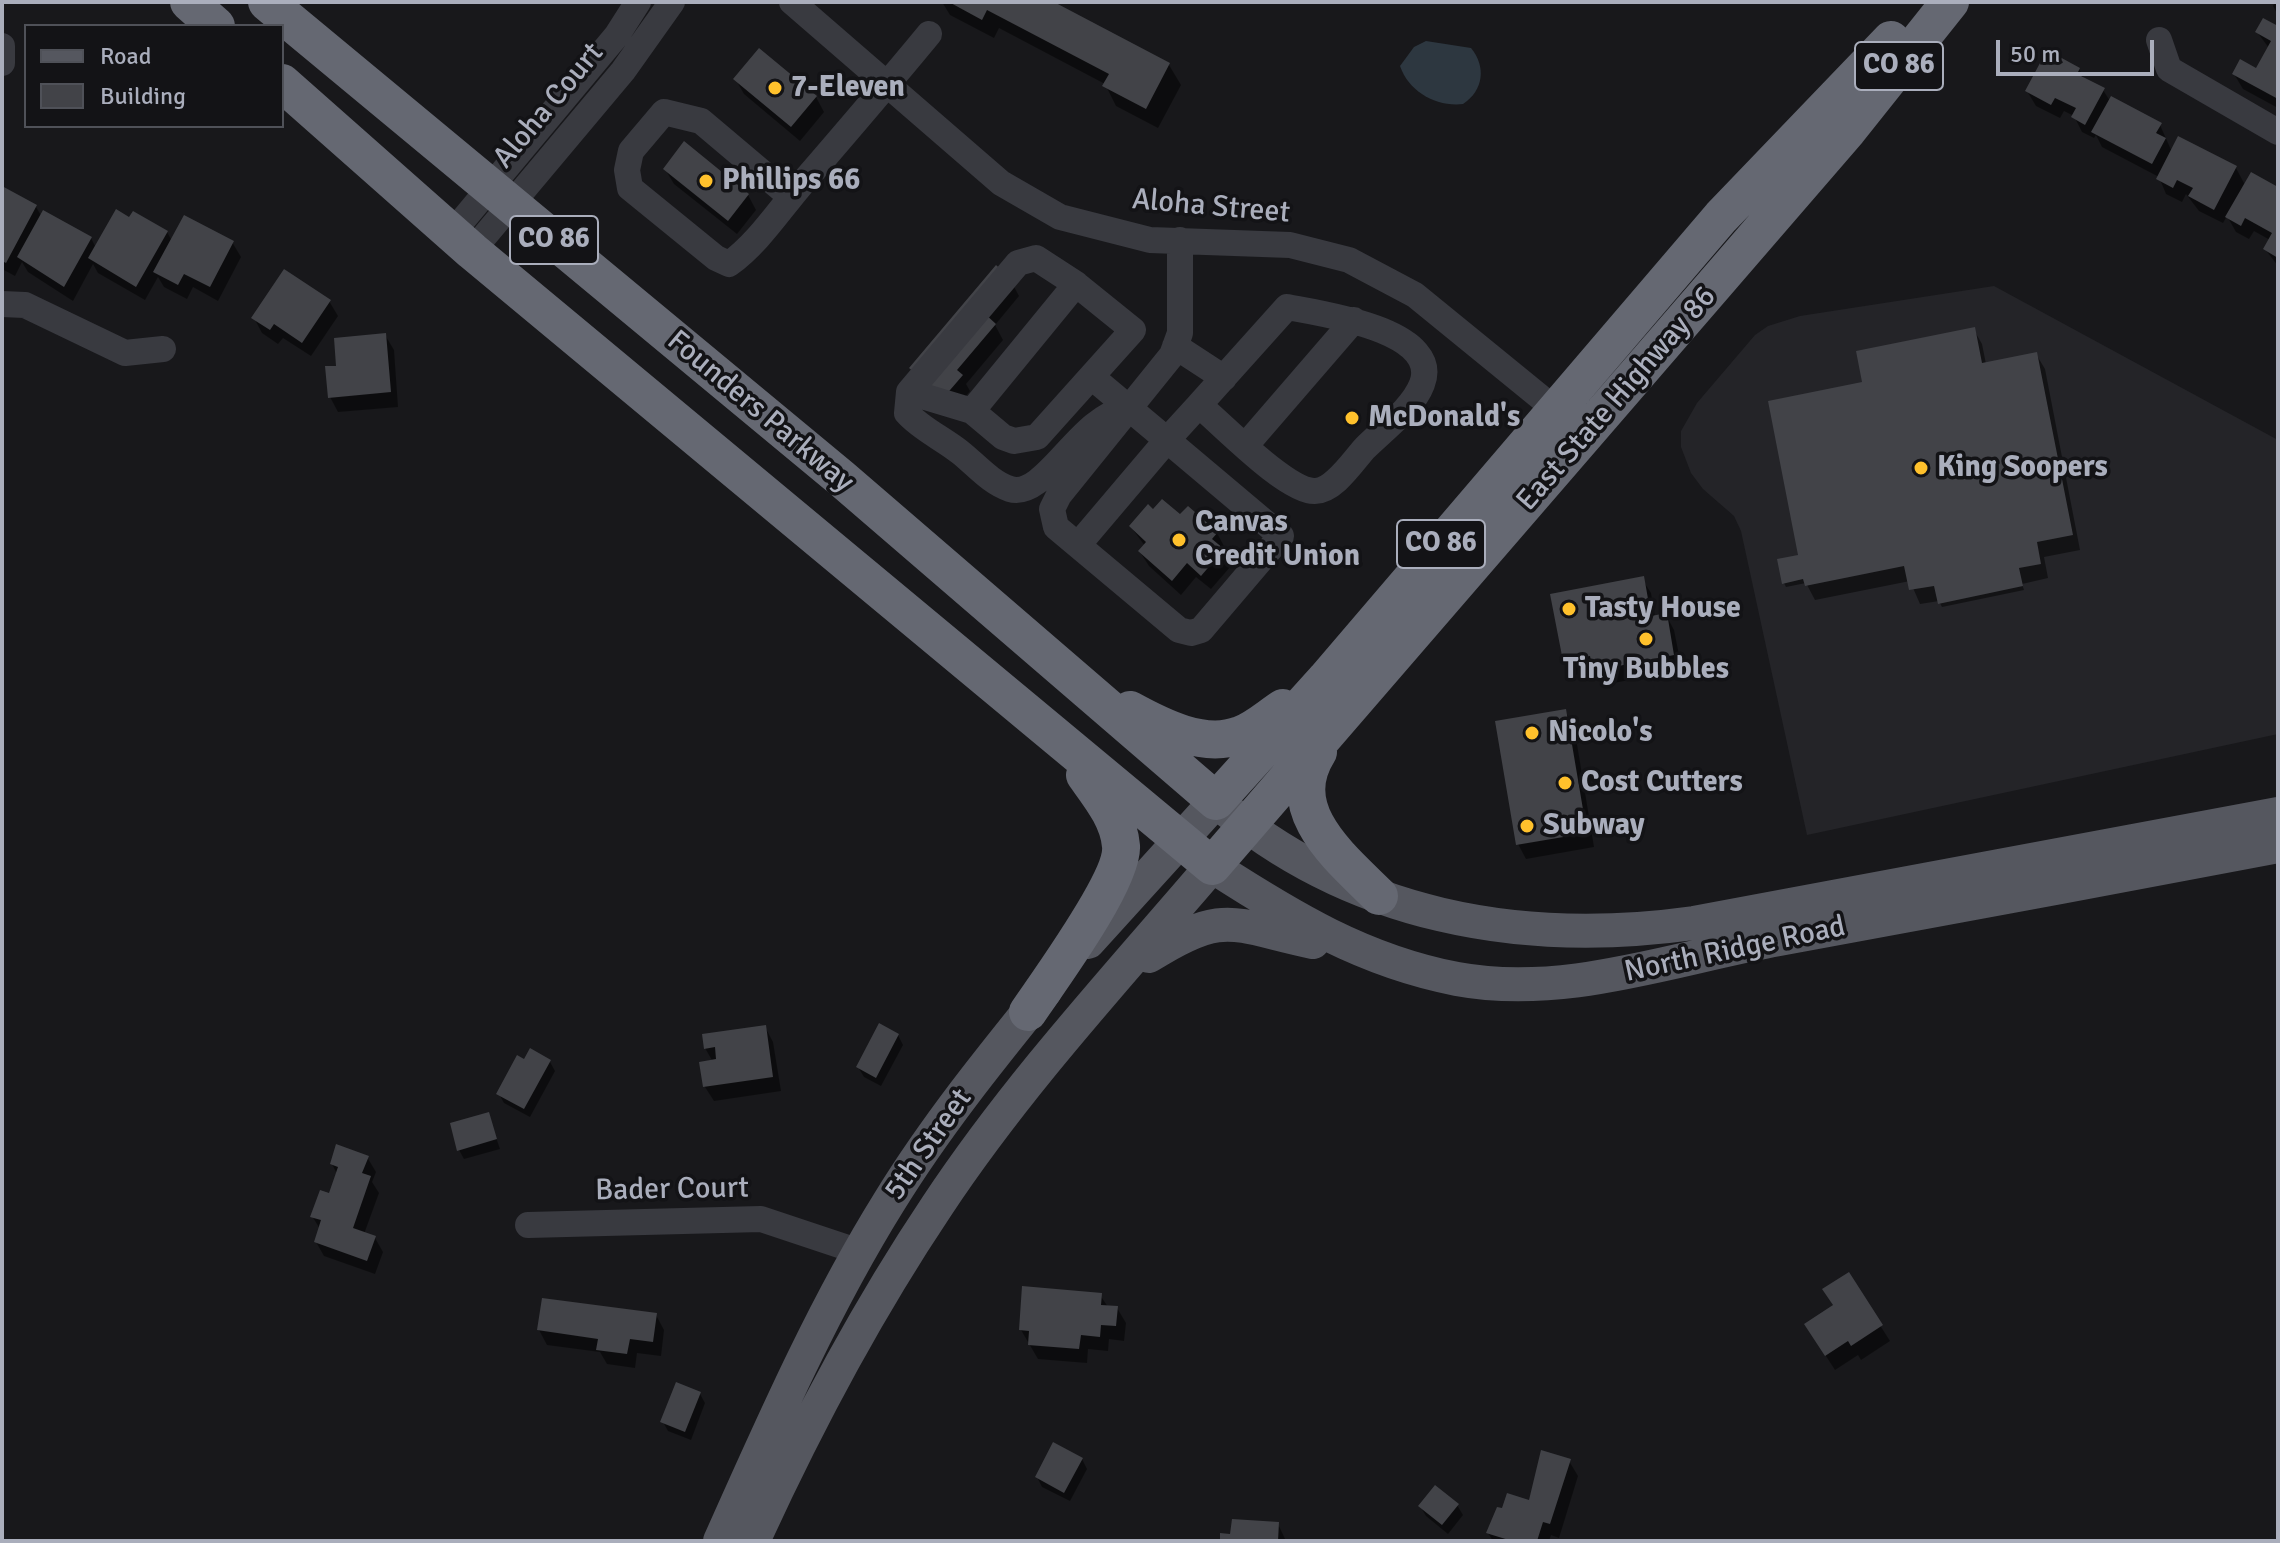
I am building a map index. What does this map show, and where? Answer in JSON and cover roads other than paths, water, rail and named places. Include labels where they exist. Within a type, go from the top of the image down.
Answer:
[{"type":"highway","points":[[189,2],[214,24]]},
{"type":"highway","name":"Founders Parkway","points":[[267,2],[1054,661],[1216,801]]},
{"type":"highway","name":"East State Highway 86","points":[[1216,801],[1326,679],[1721,217],[1926,2]]},
{"type":"highway","name":"East State Highway 86","points":[[1247,827],[1848,130],[1950,2]]},
{"type":"highway","name":"Founders Parkway","points":[[284,85],[462,242],[1212,866]]},
{"type":"highway","name":"CO 86","points":[[1054,661],[1149,721],[1199,738],[1239,735],[1326,679]]},
{"type":"highway","points":[[1347,710],[1314,758],[1307,774],[1305,801],[1318,831],[1379,896]]},
{"type":"highway","points":[[1028,1012],[1102,901],[1122,848],[1111,813],[1058,737]]},
{"type":"highway","name":"5th Street","points":[[1212,866],[1247,827]]},
{"type":"main road","name":"Founders Parkway","points":[[1216,801],[1247,827]]},
{"type":"main road","name":"5th Street","points":[[720,1541],[860,1252],[928,1143],[1028,1012],[1216,801]]},
{"type":"main road","name":"North Ridge Road","points":[[1247,827],[1312,868],[1379,896],[1479,924],[1551,931],[1621,932],[1694,923],[2278,814]]},
{"type":"main road","name":"North Ridge Road","points":[[1212,866],[1291,917],[1355,950],[1457,979],[1508,984],[1581,979],[2278,846]]},
{"type":"main road","name":"5th Street","points":[[757,1533],[829,1388],[904,1258],[989,1134],[1118,975],[1212,866]]},
{"type":"main road","points":[[1118,975],[1186,932],[1219,923],[1355,950]]},
{"type":"main road","points":[[904,1258],[899,1240],[912,1203],[1062,972]]},
{"type":"main road","points":[[757,1533],[779,1455],[793,1421],[864,1279],[867,1259],[860,1252]]},
{"type":"street","name":"Aloha Court","points":[[462,242],[500,195],[638,2]]},
{"type":"street","name":"Aloha Court","points":[[500,195],[623,71],[672,2]]},
{"type":"street","name":"Aloha Street","points":[[792,2],[1001,183],[1060,217],[1150,240],[1290,245],[1349,260],[1376,271],[1415,295],[1556,410]]},
{"type":"street","points":[[791,197],[701,121],[683,114],[664,112],[631,151],[627,170],[630,188],[716,258],[729,264],[791,197],[929,34]]},
{"type":"street","points":[[2159,40],[2169,69],[2278,132]]},
{"type":"street","points":[[2,46],[2,63]]},
{"type":"street","points":[[1093,378],[1129,408],[1281,536],[1201,630],[1191,633],[1179,630],[1056,527],[1052,509],[1059,495],[1129,408],[1175,346],[1180,333],[1180,240]]},
{"type":"street","points":[[909,392],[972,411],[1003,437],[1026,440],[1048,429],[1133,330],[1076,284],[1036,258],[1018,263],[909,392],[907,413],[996,482],[1013,490],[1029,489],[1046,476],[1092,424],[1109,411],[1129,408]]},
{"type":"street","points":[[972,411],[1076,284]]},
{"type":"street","points":[[2,304],[25,305],[125,353],[163,349]]},
{"type":"street","points":[[1078,545],[1167,440],[1287,307],[1380,327],[1412,349],[1424,369],[1422,384],[1409,402],[1326,489],[1314,491],[1299,487],[1273,472],[1199,405]]},
{"type":"street","points":[[1252,450],[1354,320]]},
{"type":"street","points":[[1175,346],[1224,378]]},
{"type":"street","name":"Bader Court","points":[[528,1225],[761,1219],[860,1252]]},
{"type":"place","name":"7-Eleven","points":[[775,88]]},
{"type":"place","name":"Phillips 66","points":[[706,181]]},
{"type":"place","name":"McDonald's","points":[[1352,418]]},
{"type":"place","name":"King Soopers","points":[[1921,468]]},
{"type":"place","name":"Canvas Credit Union","points":[[1179,540]]},
{"type":"place","name":"Tasty House","points":[[1569,609]]},
{"type":"place","name":"Tiny Bubbles","points":[[1646,639]]},
{"type":"place","name":"Nicolo's","points":[[1532,733]]},
{"type":"place","name":"Cost Cutters","points":[[1565,783]]},
{"type":"place","name":"Subway","points":[[1527,826]]}]
